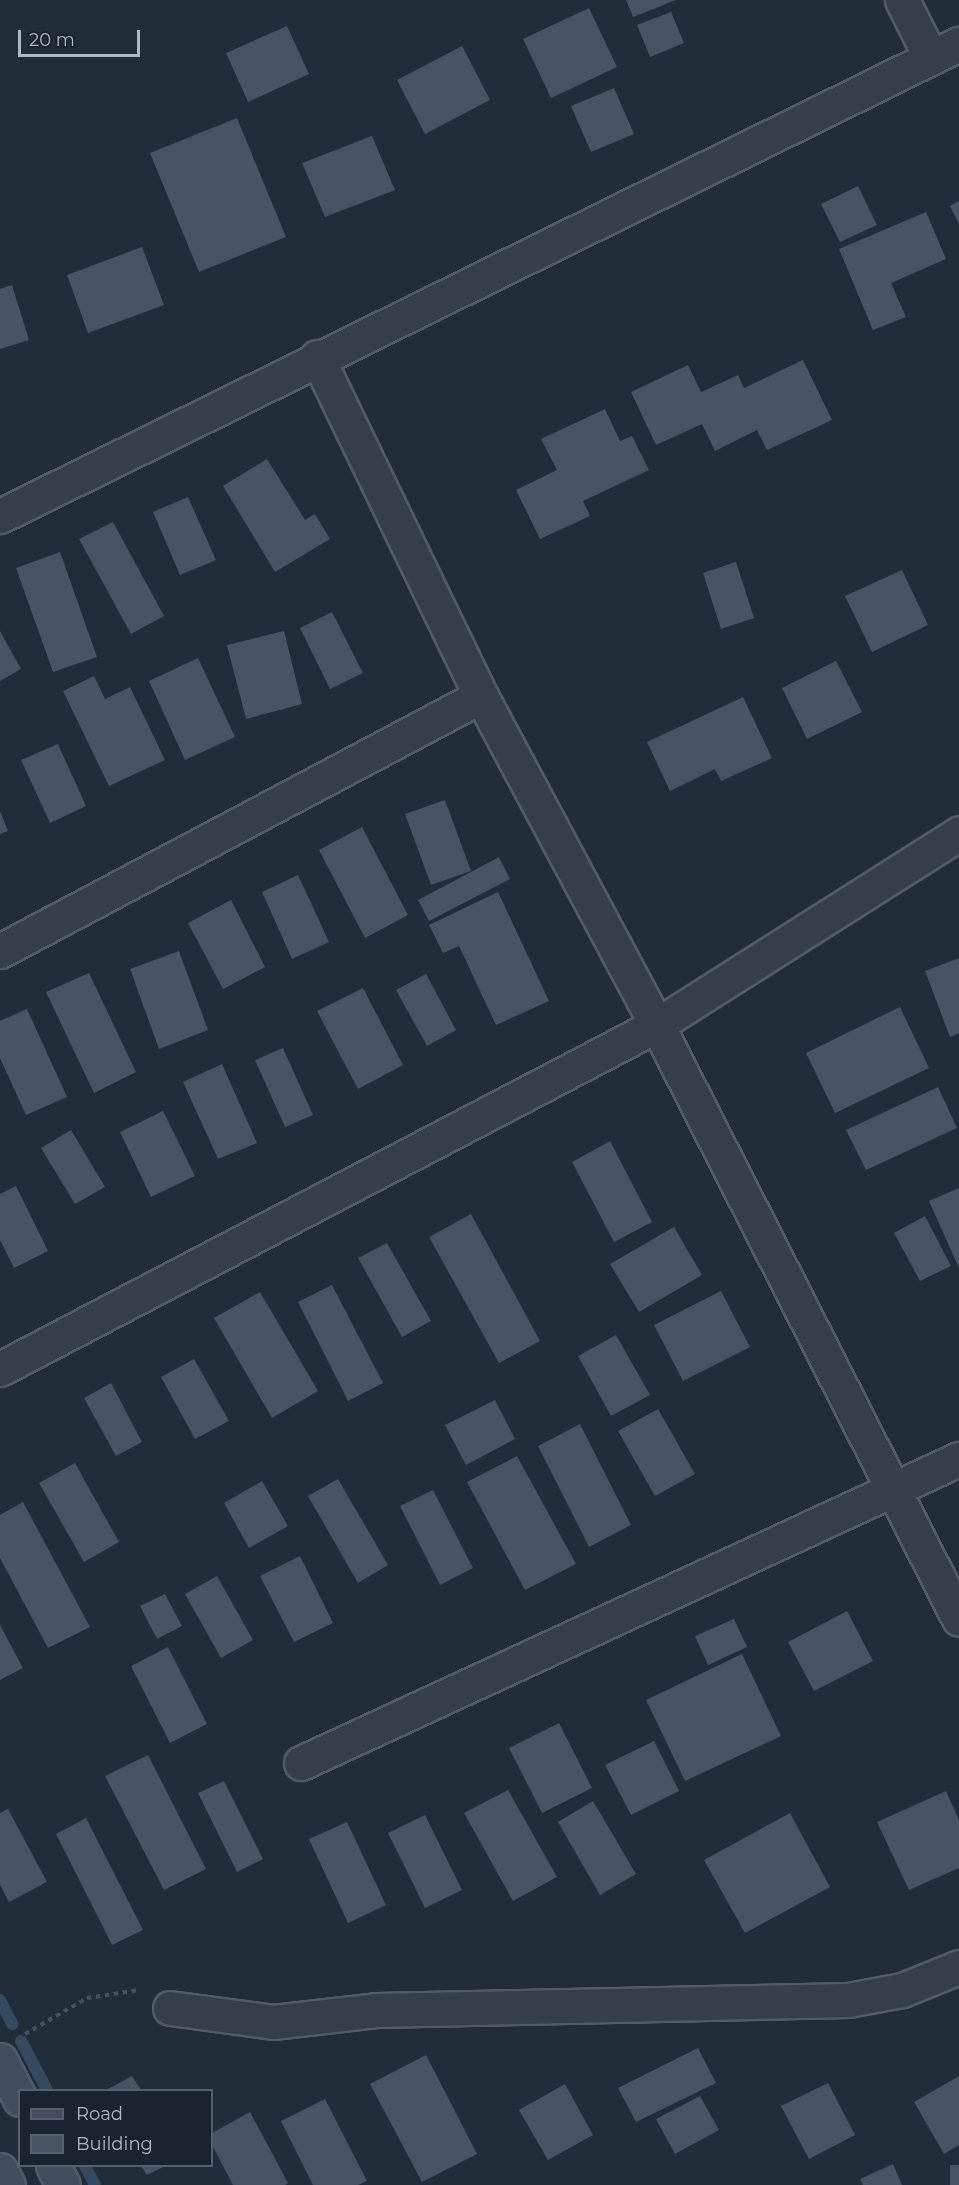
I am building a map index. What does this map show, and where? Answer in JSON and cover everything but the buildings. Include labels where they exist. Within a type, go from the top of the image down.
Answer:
[{"type":"main road","points":[[9,2050],[18,2090]]},
{"type":"main road","points":[[54,2167],[63,2185]]},
{"type":"main road","points":[[0,2170],[8,2185]]},
{"type":"street","points":[[0,516],[317,357],[944,50],[902,0]]},
{"type":"street","points":[[317,357],[481,696],[657,1025],[959,1619]]},
{"type":"street","points":[[0,951],[481,696]]},
{"type":"street","points":[[0,1369],[657,1025],[959,833]]},
{"type":"street","points":[[301,1763],[894,1493],[959,1459]]},
{"type":"street","points":[[170,2008],[273,2022],[376,2010],[848,2000],[902,1990],[959,1967]]},
{"type":"path","points":[[9,2050],[87,1998],[137,1989],[170,2008]]},
{"type":"waterway","points":[[0,2000],[12,2024]]},
{"type":"waterway","points":[[21,2041],[46,2089]]},
{"type":"waterway","points":[[86,2167],[95,2185]]}]
